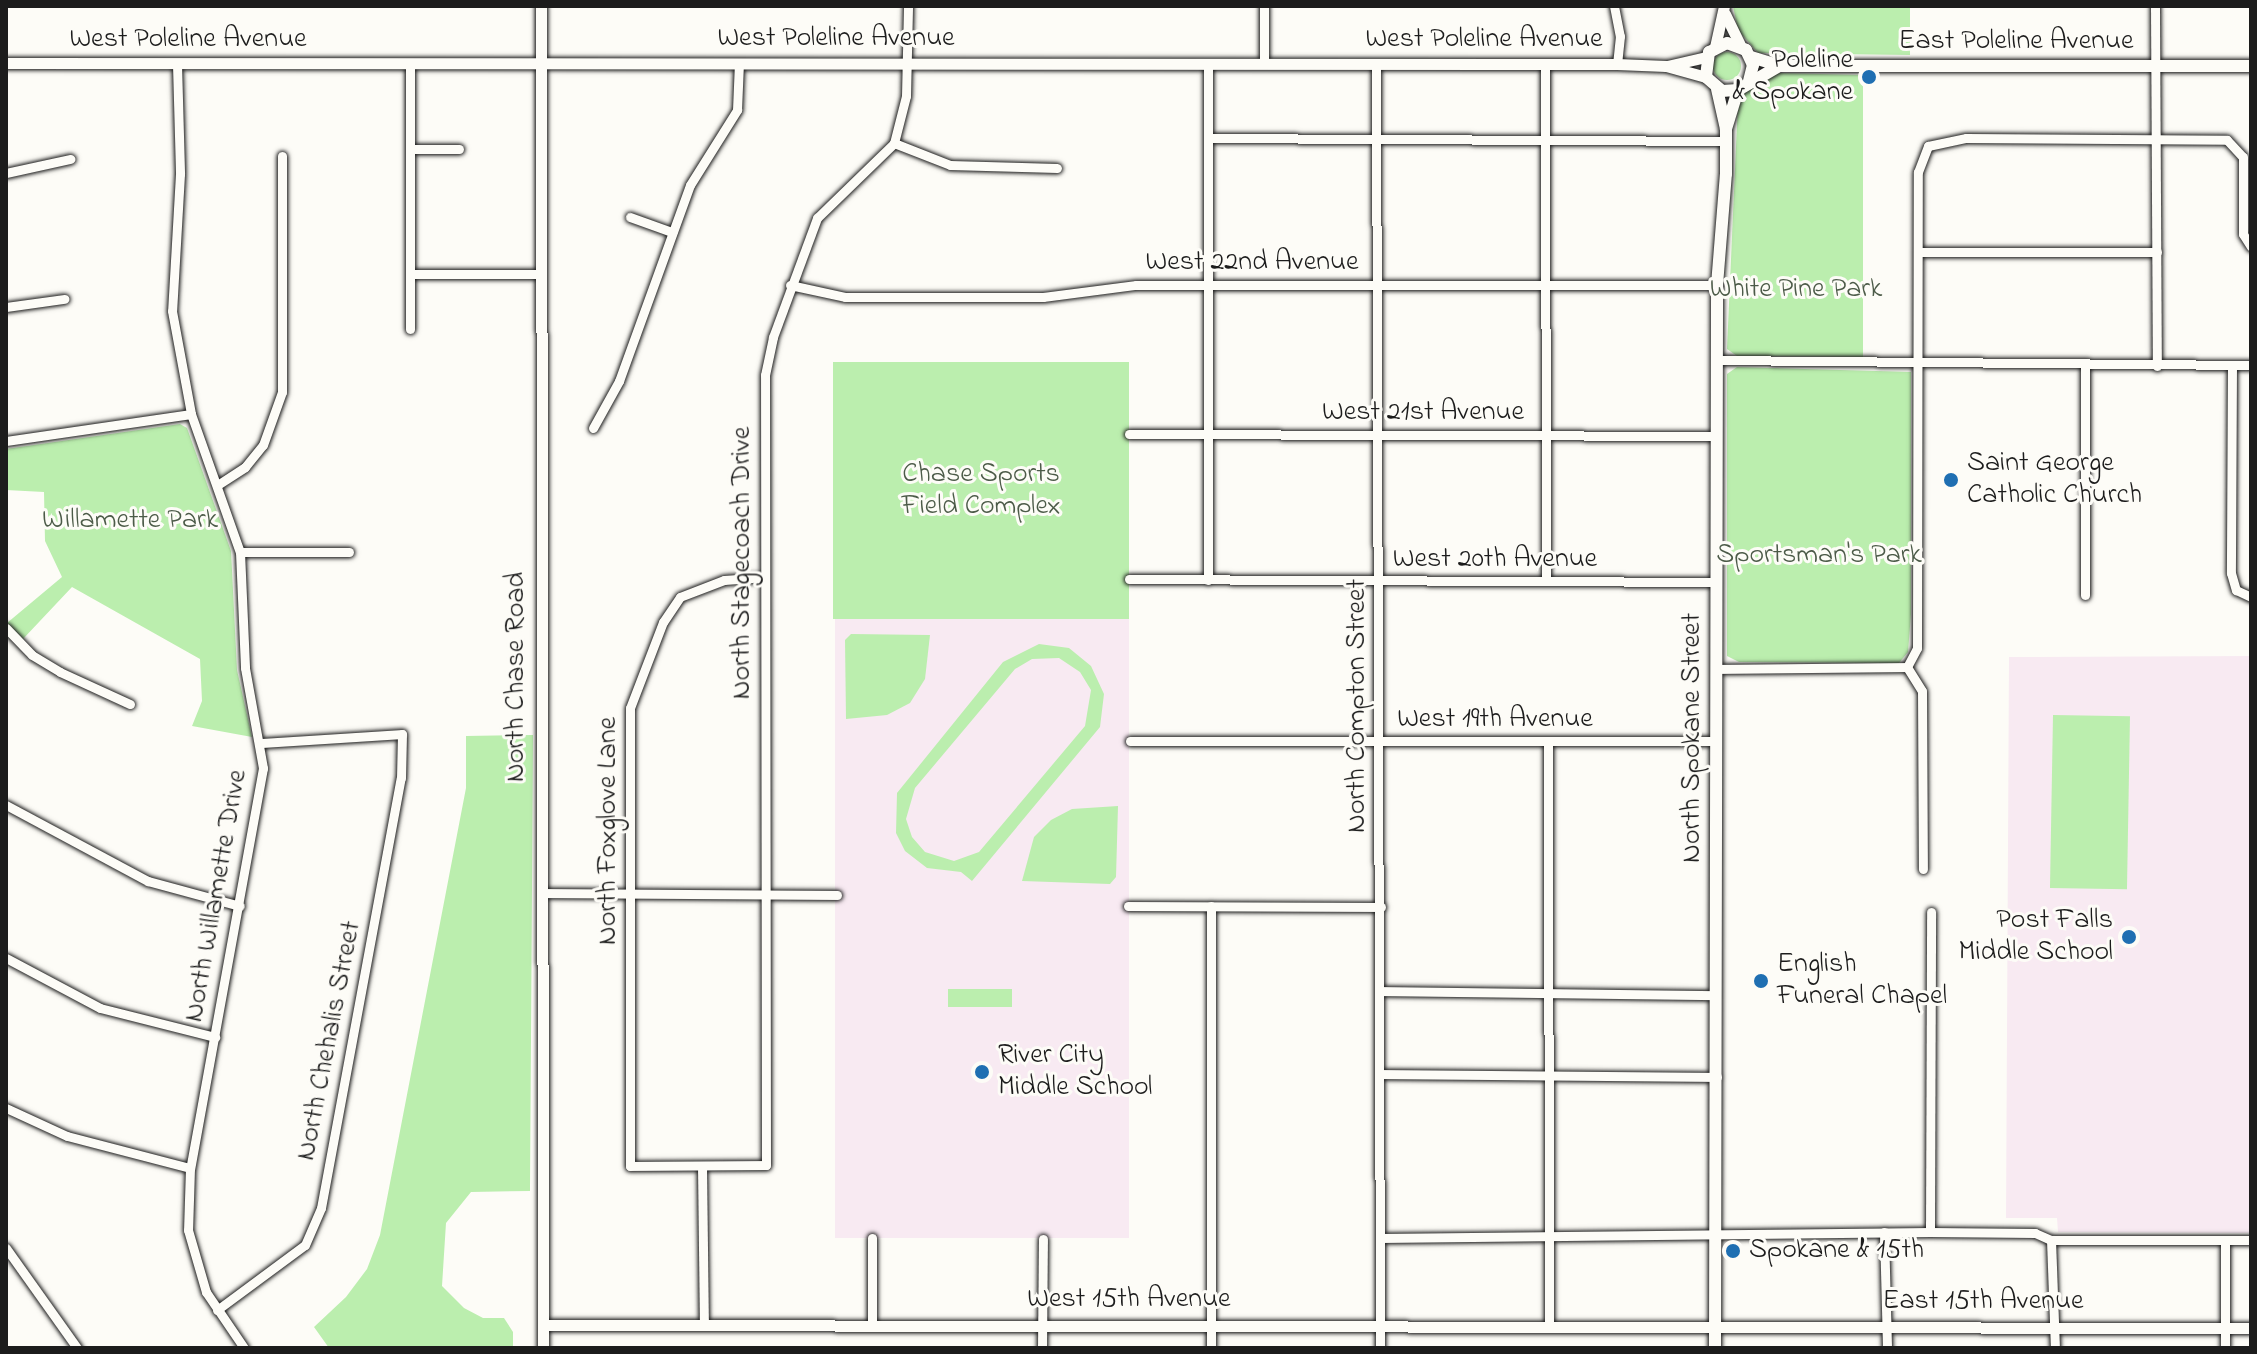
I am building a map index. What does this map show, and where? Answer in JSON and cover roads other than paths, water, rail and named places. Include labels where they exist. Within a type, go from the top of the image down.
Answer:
[{"type":"main road","points":[[1740,45],[1751,57],[1744,86],[1717,89],[1706,77],[1710,52],[1740,45]]},
{"type":"main road","name":"East Poleline Avenue","points":[[1751,57],[1781,66],[2251,66]]},
{"type":"main road","name":"East Poleline Avenue","points":[[1744,86],[1781,66]]},
{"type":"main road","name":"North Spokane Street","points":[[1726,135],[1744,86]]},
{"type":"main road","name":"North Spokane Street","points":[[1715,1348],[1717,285],[1726,135],[1717,89]]},
{"type":"street","name":"North Chase Road","points":[[541,6],[543,1348]]},
{"type":"street","points":[[908,6],[904,109],[894,143],[950,165],[1057,168]]},
{"type":"street","points":[[1264,6],[1264,63]]},
{"type":"street","points":[[1614,6],[1620,36],[1617,64]]},
{"type":"street","points":[[2155,6],[2157,366]]},
{"type":"street","points":[[1724,10],[1740,45]]},
{"type":"street","points":[[1710,52],[1724,10]]},
{"type":"street","name":"West Poleline Avenue","points":[[1666,66],[1710,52]]},
{"type":"street","name":"West Poleline Avenue","points":[[6,63],[1617,64],[1666,66],[1706,77]]},
{"type":"street","points":[[593,428],[619,381],[672,232],[706,152],[737,110],[739,63]]},
{"type":"street","points":[[1208,63],[1208,580]]},
{"type":"street","name":"North Willamette Drive","points":[[177,64],[180,174],[172,311],[191,414],[219,484],[240,552],[245,668],[262,743],[263,783],[190,1168],[190,1243],[217,1310],[244,1348]]},
{"type":"street","name":"North Compton Street","points":[[1376,64],[1381,742],[1380,1348]]},
{"type":"street","points":[[1545,64],[1546,581]]},
{"type":"street","points":[[410,65],[410,329]]},
{"type":"street","points":[[1210,138],[1544,140],[1726,135]]},
{"type":"street","points":[[1907,667],[1917,648],[1918,172],[1928,146],[1966,138],[2227,140],[2243,157],[2243,234],[2251,247]]},
{"type":"street","name":"North Stagecoach Drive","points":[[702,1166],[766,1165],[763,894],[765,375],[790,285],[817,218],[894,143]]},
{"type":"street","points":[[410,149],[459,149]]},
{"type":"street","points":[[219,484],[245,467],[263,445],[282,392],[282,156]]},
{"type":"street","points":[[6,173],[70,159]]},
{"type":"street","points":[[630,217],[672,232]]},
{"type":"street","points":[[1919,252],[2157,252]]},
{"type":"street","points":[[410,274],[542,274]]},
{"type":"street","name":"West 22nd Avenue","points":[[790,285],[845,297],[1043,297],[1113,285],[1717,285]]},
{"type":"street","points":[[6,307],[64,299]]},
{"type":"street","points":[[1717,360],[2085,366],[2251,365]]},
{"type":"street","points":[[2232,365],[2231,573],[2236,590],[2251,597]]},
{"type":"street","points":[[2085,366],[2085,595]]},
{"type":"street","points":[[6,441],[191,414]]},
{"type":"street","name":"West 21st Avenue","points":[[1129,434],[1717,436]]},
{"type":"street","points":[[240,552],[349,552]]},
{"type":"street","name":"North Foxglove Lane","points":[[702,1166],[630,1166],[630,708],[663,622],[692,589],[724,580],[765,577]]},
{"type":"street","name":"West 20th Avenue","points":[[1129,579],[1717,582]]},
{"type":"street","points":[[8,635],[60,672],[130,704]]},
{"type":"street","points":[[1716,669],[1907,667]]},
{"type":"street","points":[[1907,667],[1922,691],[1923,869]]},
{"type":"street","name":"North Chehalis Street","points":[[217,1310],[305,1245],[321,1208],[401,778],[402,734],[262,743]]},
{"type":"street","name":"West 19th Avenue","points":[[1130,741],[1716,741]]},
{"type":"street","points":[[1548,742],[1551,1076],[1549,1324]]},
{"type":"street","points":[[6,805],[148,881],[240,906]]},
{"type":"street","points":[[541,893],[837,895]]},
{"type":"street","points":[[1128,906],[1381,907]]},
{"type":"street","points":[[1211,906],[1211,1348]]},
{"type":"street","points":[[1930,1232],[1931,912]]},
{"type":"street","points":[[6,958],[100,1008],[215,1037]]},
{"type":"street","points":[[1380,991],[1716,995]]},
{"type":"street","points":[[1380,1074],[1717,1077]]},
{"type":"street","points":[[6,1108],[67,1136],[190,1168]]},
{"type":"street","points":[[702,1166],[704,1324]]},
{"type":"street","points":[[1884,1232],[1887,1348]]},
{"type":"street","points":[[1380,1238],[1930,1232],[2035,1233],[2051,1240],[2251,1240]]},
{"type":"street","points":[[872,1238],[872,1325]]},
{"type":"street","points":[[1042,1348],[1043,1239]]},
{"type":"street","points":[[2051,1240],[2055,1348]]},
{"type":"street","points":[[2225,1240],[2225,1348]]},
{"type":"street","points":[[6,1248],[77,1348]]},
{"type":"street","name":"West 15th Avenue","points":[[544,1325],[1715,1325]]},
{"type":"street","name":"East 15th Avenue","points":[[1715,1325],[2251,1328]]},
{"type":"place","name":"Poleline & Spokane","points":[[1869,77]]},
{"type":"place","name":"Saint George Catholic Church","points":[[1951,480]]},
{"type":"place","name":"Post Falls Middle School","points":[[2129,937]]},
{"type":"place","name":"English Funeral Chapel","points":[[1761,981]]},
{"type":"place","name":"River City Middle School","points":[[982,1072]]},
{"type":"place","name":"Spokane & 15th","points":[[1733,1251]]},
{"type":"park label","name":"White Pine Park","points":[[1796,290]]},
{"type":"park label","name":"Chase Sports Field Complex","points":[[981,491]]},
{"type":"park label","name":"Willamette Park","points":[[130,521]]},
{"type":"park label","name":"Sportsman's Park","points":[[1819,556]]}]
